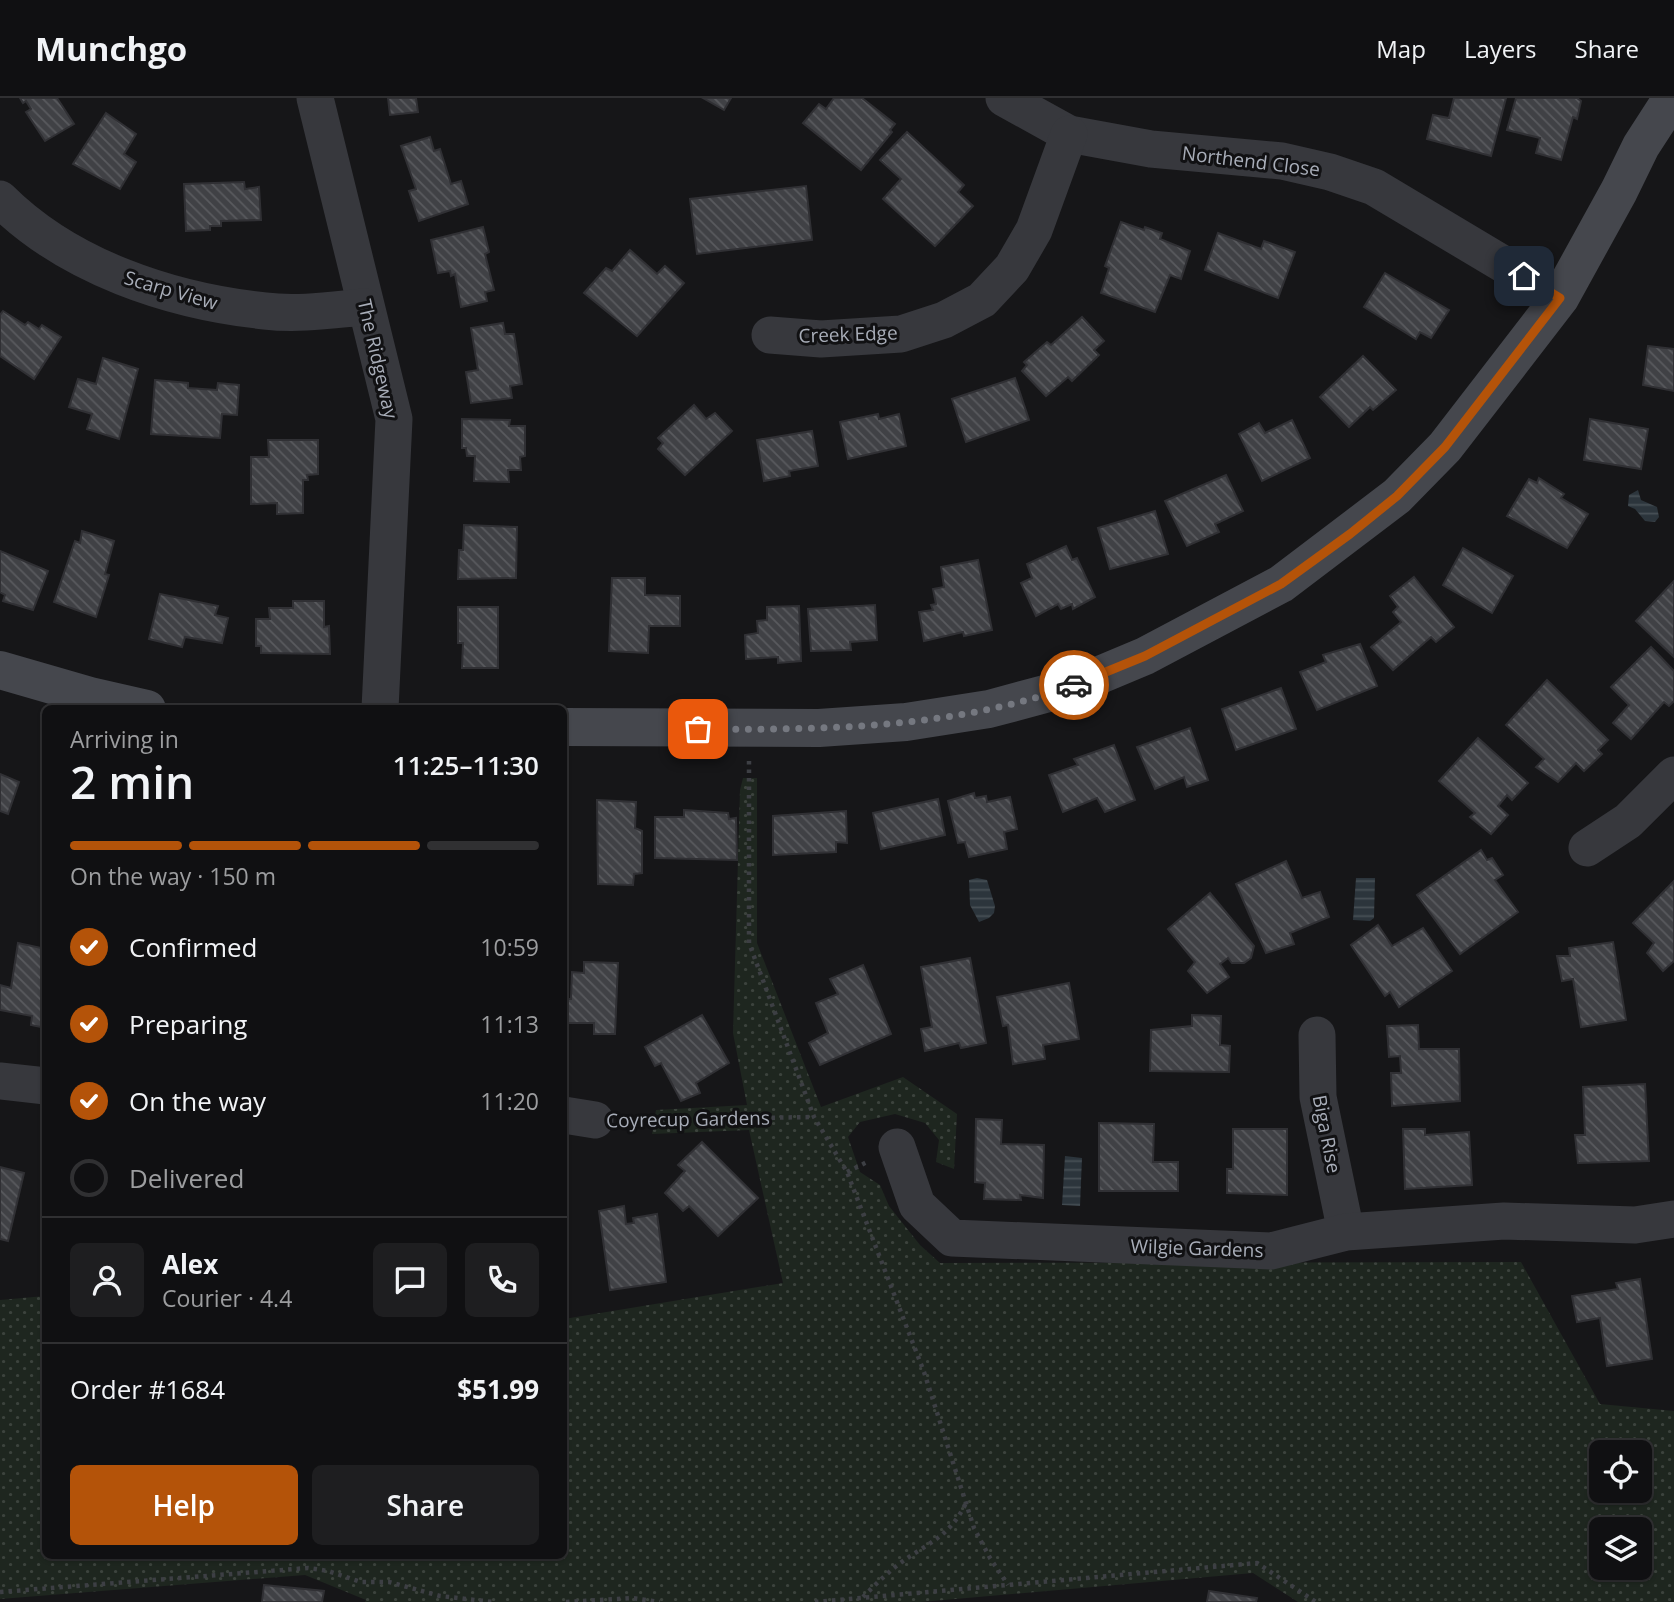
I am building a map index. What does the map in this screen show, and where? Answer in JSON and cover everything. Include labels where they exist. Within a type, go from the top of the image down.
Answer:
[{"type":"street","name":"The Ridgeway","points":[[314,98],[394,419],[380,705]]},
{"type":"street","name":"Northend Close","points":[[1004,98],[1069,134],[1151,149],[1282,162],[1329,172],[1374,187],[1560,298]]},
{"type":"street","points":[[1641,146],[1644,108],[1648,98]]},
{"type":"street","points":[[567,727],[819,729],[906,722],[989,709],[1070,687],[1145,656],[1281,584],[1397,496],[1445,447],[1560,298],[1641,146],[1672,98]]},
{"type":"street","name":"Creek Edge","points":[[770,335],[821,339],[901,334],[944,320],[982,300],[1012,268],[1034,230],[1069,134]]},
{"type":"street","name":"Scarp View","points":[[0,199],[50,242],[106,271],[163,290],[266,312],[309,313],[365,307]]},
{"type":"street","points":[[0,670],[130,705]]},
{"type":"street","points":[[1587,848],[1628,821],[1674,775]]},
{"type":"street","name":"Biga Rise","points":[[1317,1035],[1318,1097],[1346,1232]]},
{"type":"street","points":[[0,1080],[42,1085]]},
{"type":"street","name":"Wilgie Gardens","points":[[897,1147],[917,1205],[952,1238],[1271,1251],[1346,1232],[1504,1221],[1635,1225],[1674,1219]]},
{"type":"path","points":[[749,761],[750,943],[814,1117],[847,1172],[924,1372],[974,1528],[1008,1585]]},
{"type":"path","name":"Coyrecup Gardens","points":[[579,1117],[814,1117]]},
{"type":"path","points":[[862,1598],[899,1564],[943,1536],[957,1520],[966,1502]]},
{"type":"path","points":[[815,1602],[1257,1563],[1316,1602]]},
{"type":"path","points":[[0,1592],[308,1568],[328,1571],[361,1582],[389,1582],[440,1596],[493,1602]]},
{"type":"path","points":[[566,1602],[632,1598],[660,1602]]},
{"type":"shaded area","points":[[1638,490],[1641,500],[1657,507],[1659,517],[1655,522],[1645,521],[1635,509],[1628,506],[1629,495]]},
{"type":"shaded area","points":[[743,778],[757,778],[757,943],[821,1107],[903,1077],[957,1114],[954,1169],[936,1162],[939,1140],[925,1123],[895,1114],[860,1122],[848,1137],[860,1172],[880,1185],[889,1206],[920,1245],[940,1263],[1521,1262],[1600,1404],[1674,1411],[1674,1602],[1298,1602],[1253,1573],[921,1602],[365,1602],[366,1600],[305,1575],[0,1599],[0,1300],[42,1296],[42,1559],[567,1559],[567,1319],[783,1283],[749,1130],[652,1134],[656,1110],[747,1105],[733,1033],[740,790]]},
{"type":"shaded area","points":[[1356,878],[1375,878],[1374,918],[1370,921],[1353,920]]},
{"type":"shaded area","points":[[969,880],[987,880],[995,906],[994,913],[989,918],[979,922],[970,905]]},
{"type":"shaded area","points":[[1065,1156],[1082,1158],[1080,1206],[1062,1205]]},
{"type":"building","points":[[20,98],[57,98],[74,124],[45,141],[26,112],[31,109],[26,101],[23,103]]},
{"type":"building","points":[[388,98],[416,98],[418,112],[390,115]]},
{"type":"building","points":[[703,98],[731,98],[724,110]]},
{"type":"building","points":[[834,98],[862,98],[895,124],[890,130],[892,132],[861,170],[803,123],[819,104],[826,109]]},
{"type":"building","points":[[1454,98],[1506,98],[1491,156],[1427,139],[1433,115],[1449,118]]},
{"type":"building","points":[[1516,98],[1577,98],[1581,101],[1577,119],[1573,117],[1561,160],[1536,153],[1540,138],[1507,130]]},
{"type":"building","points":[[106,113],[136,134],[124,154],[136,162],[120,189],[73,164]]},
{"type":"building","points":[[907,132],[964,185],[958,192],[973,206],[935,246],[883,199],[901,179],[880,160]]},
{"type":"building","points":[[430,137],[434,151],[440,149],[451,184],[461,181],[468,204],[419,221],[409,191],[416,189],[401,146]]},
{"type":"building","points":[[244,182],[245,189],[259,187],[261,220],[221,221],[221,226],[210,226],[210,230],[186,231],[184,184]]},
{"type":"building","points":[[806,186],[812,240],[697,254],[690,199]]},
{"type":"building","points":[[1121,222],[1162,233],[1160,239],[1190,251],[1181,279],[1170,275],[1155,312],[1101,293],[1109,268],[1105,266]]},
{"type":"building","points":[[483,227],[489,252],[485,254],[494,290],[485,292],[487,301],[461,307],[455,274],[451,276],[450,271],[438,273],[431,240]]},
{"type":"building","points":[[1218,233],[1261,249],[1264,241],[1295,252],[1278,298],[1205,270]]},
{"type":"building","points":[[630,250],[657,274],[665,266],[684,283],[637,336],[584,293],[606,268],[612,271]]},
{"type":"building","points":[[1385,273],[1449,310],[1431,338],[1420,332],[1416,339],[1364,307]]},
{"type":"building","points":[[3,311],[25,325],[28,322],[39,329],[42,325],[61,337],[34,379],[0,356],[0,315]]},
{"type":"building","points":[[1082,317],[1104,341],[1094,350],[1099,355],[1072,381],[1068,377],[1046,396],[1022,371],[1027,365],[1024,362],[1047,342],[1051,345]]},
{"type":"building","points":[[503,323],[505,334],[514,334],[522,384],[510,386],[512,398],[471,403],[466,372],[478,370],[471,328]]},
{"type":"building","points":[[1648,346],[1674,349],[1674,391],[1643,385]]},
{"type":"building","points":[[1363,356],[1396,390],[1373,410],[1370,407],[1349,427],[1320,397]]},
{"type":"building","points":[[103,358],[138,369],[119,439],[87,429],[92,414],[69,407],[78,379],[96,384]]},
{"type":"building","points":[[1015,378],[1029,420],[966,442],[952,399]]},
{"type":"building","points":[[155,380],[188,383],[188,388],[217,390],[218,383],[239,385],[237,415],[222,414],[220,438],[151,434]]},
{"type":"building","points":[[694,405],[706,419],[715,413],[732,431],[685,475],[658,449],[663,443],[658,438]]},
{"type":"building","points":[[878,414],[879,419],[899,414],[906,446],[848,459],[840,422]]},
{"type":"building","points":[[462,419],[510,420],[509,426],[525,426],[525,456],[520,457],[521,470],[508,470],[509,482],[474,481],[475,456],[467,456],[466,448],[462,448]]},
{"type":"building","points":[[1590,419],[1648,429],[1641,469],[1584,460]]},
{"type":"building","points":[[1292,420],[1310,458],[1262,481],[1239,434],[1259,423],[1265,433]]},
{"type":"building","points":[[812,431],[818,466],[789,471],[790,476],[764,481],[757,440]]},
{"type":"building","points":[[268,440],[318,440],[318,474],[307,475],[308,480],[303,480],[303,513],[277,514],[277,503],[251,504],[251,457],[269,457]]},
{"type":"building","points":[[1226,475],[1243,511],[1215,524],[1219,532],[1187,546],[1165,501]]},
{"type":"building","points":[[1539,478],[1564,494],[1561,498],[1588,514],[1567,548],[1507,516],[1529,479],[1537,483]]},
{"type":"building","points":[[1155,511],[1168,554],[1110,569],[1098,528]]},
{"type":"building","points":[[464,525],[517,527],[516,578],[458,579],[459,550],[463,550]]},
{"type":"building","points":[[82,531],[114,541],[105,574],[109,575],[96,617],[54,602],[75,541],[80,543]]},
{"type":"building","points":[[1066,546],[1072,560],[1077,558],[1095,597],[1073,609],[1072,604],[1061,609],[1058,604],[1036,616],[1021,583],[1032,578],[1027,564]]},
{"type":"building","points":[[1463,548],[1513,576],[1492,613],[1443,585]]},
{"type":"building","points":[[0,551],[48,571],[33,610],[3,601],[5,595],[0,592]]},
{"type":"building","points":[[978,560],[992,630],[964,636],[963,632],[924,641],[919,612],[933,610],[931,605],[936,604],[933,589],[944,587],[941,567]]},
{"type":"building","points":[[1414,577],[1454,627],[1436,642],[1431,637],[1393,670],[1371,647],[1401,622],[1393,612],[1398,607],[1390,596]]},
{"type":"building","points":[[612,578],[645,578],[645,595],[680,596],[680,626],[649,626],[648,653],[609,651]]},
{"type":"building","points":[[1674,581],[1674,657],[1636,621]]},
{"type":"building","points":[[160,594],[218,606],[215,615],[228,618],[222,643],[185,637],[182,647],[149,639]]},
{"type":"building","points":[[293,601],[324,601],[324,627],[329,626],[330,654],[261,653],[261,646],[256,646],[256,619],[270,619],[269,608],[293,608]]},
{"type":"building","points":[[875,605],[877,640],[850,642],[851,650],[811,651],[808,609]]},
{"type":"building","points":[[799,606],[801,661],[778,663],[778,657],[746,659],[745,635],[758,633],[757,621],[767,620],[767,607]]},
{"type":"building","points":[[458,607],[498,607],[498,668],[462,668],[463,643],[458,643]]},
{"type":"building","points":[[1360,644],[1377,686],[1317,710],[1300,672],[1326,662],[1323,655]]},
{"type":"building","points":[[1651,647],[1674,671],[1674,701],[1669,706],[1664,702],[1631,739],[1613,723],[1629,705],[1611,687]]},
{"type":"building","points":[[1547,680],[1608,740],[1598,750],[1602,754],[1584,771],[1576,763],[1558,782],[1536,767],[1544,759],[1506,725]]},
{"type":"building","points":[[1281,688],[1296,729],[1236,750],[1222,709]]},
{"type":"building","points":[[1190,728],[1208,780],[1187,787],[1184,777],[1155,789],[1137,747]]},
{"type":"building","points":[[1478,738],[1528,783],[1512,800],[1507,795],[1498,806],[1508,815],[1491,834],[1470,817],[1475,813],[1439,781]]},
{"type":"building","points":[[1114,745],[1135,800],[1105,812],[1097,798],[1063,812],[1049,775],[1078,765],[1074,759]]},
{"type":"building","points":[[0,774],[19,782],[8,814],[0,811]]},
{"type":"building","points":[[974,793],[975,798],[986,796],[987,802],[1010,797],[1017,829],[1004,832],[1007,849],[969,857],[965,842],[958,843],[948,801]]},
{"type":"building","points":[[938,799],[945,835],[881,849],[873,813]]},
{"type":"building","points":[[597,800],[636,802],[635,828],[642,831],[642,873],[634,874],[633,885],[598,884]]},
{"type":"building","points":[[684,810],[728,813],[729,819],[736,818],[737,860],[655,858],[655,817],[684,817]]},
{"type":"building","points":[[846,811],[847,843],[836,842],[836,852],[773,855],[773,816]]},
{"type":"building","points":[[1481,850],[1487,860],[1492,858],[1503,875],[1495,880],[1518,912],[1460,954],[1417,895]]},
{"type":"building","points":[[1286,861],[1302,898],[1320,892],[1329,917],[1290,933],[1294,944],[1266,953],[1236,884]]},
{"type":"building","points":[[1674,881],[1674,961],[1663,971],[1647,953],[1654,943],[1633,923]]},
{"type":"building","points":[[1210,893],[1254,946],[1251,958],[1244,963],[1232,963],[1228,958],[1220,964],[1229,977],[1207,993],[1188,971],[1195,962],[1168,929]]},
{"type":"building","points":[[1378,925],[1392,946],[1423,928],[1452,971],[1399,1007],[1390,992],[1385,996],[1351,945]]},
{"type":"building","points":[[1613,942],[1626,1020],[1581,1027],[1573,979],[1562,981],[1557,956],[1570,956],[1569,948]]},
{"type":"building","points":[[18,943],[42,948],[42,1027],[31,1025],[32,1016],[0,1010],[0,985],[11,988]]},
{"type":"building","points":[[970,958],[986,1043],[961,1048],[959,1043],[925,1051],[921,1029],[932,1027],[921,967]]},
{"type":"building","points":[[584,962],[618,963],[615,1034],[594,1034],[594,1023],[567,1023],[567,999],[571,999],[572,972],[584,973]]},
{"type":"building","points":[[863,965],[891,1034],[820,1065],[809,1043],[828,1033],[816,1003],[838,994],[830,979]]},
{"type":"building","points":[[1069,983],[1079,1039],[1043,1045],[1045,1059],[1013,1064],[1008,1025],[1003,1026],[997,997]]},
{"type":"building","points":[[702,1015],[729,1063],[696,1083],[700,1093],[681,1101],[661,1063],[655,1066],[645,1047]]},
{"type":"building","points":[[1192,1015],[1221,1016],[1220,1045],[1230,1046],[1229,1072],[1150,1071],[1151,1030],[1192,1026]]},
{"type":"building","points":[[1418,1025],[1419,1049],[1459,1049],[1460,1101],[1392,1106],[1391,1073],[1401,1073],[1400,1056],[1389,1057],[1387,1026]]},
{"type":"building","points":[[1645,1084],[1649,1161],[1578,1163],[1575,1135],[1585,1135],[1583,1087]]},
{"type":"building","points":[[976,1119],[1002,1120],[1001,1144],[1044,1145],[1043,1198],[1020,1195],[1021,1200],[984,1199],[985,1183],[975,1182]]},
{"type":"building","points":[[1099,1123],[1154,1124],[1153,1162],[1178,1162],[1178,1191],[1099,1191]]},
{"type":"building","points":[[1233,1129],[1287,1129],[1287,1195],[1227,1193],[1227,1169],[1233,1169]]},
{"type":"building","points":[[1403,1129],[1425,1129],[1425,1135],[1469,1132],[1472,1185],[1405,1189]]},
{"type":"building","points":[[702,1142],[758,1198],[718,1236],[689,1206],[683,1211],[665,1193],[685,1171],[678,1165]]},
{"type":"building","points":[[0,1167],[24,1173],[8,1241],[0,1239]]},
{"type":"building","points":[[624,1206],[626,1224],[634,1223],[633,1218],[657,1214],[666,1282],[610,1290],[599,1211]]},
{"type":"building","points":[[1640,1279],[1652,1359],[1607,1366],[1600,1318],[1577,1322],[1572,1296],[1618,1289],[1616,1283]]},
{"type":"building","points":[[264,1585],[324,1591],[322,1602],[262,1602]]},
{"type":"building","points":[[1209,1591],[1257,1598],[1256,1602],[1207,1602]]},
{"type":"way so far","points":[[698,729],[819,729],[906,722],[989,709],[1074,685]]},
{"type":"route","points":[[1074,685],[1145,656],[1281,584],[1397,496],[1445,447],[1560,298],[1524,276]]}]
